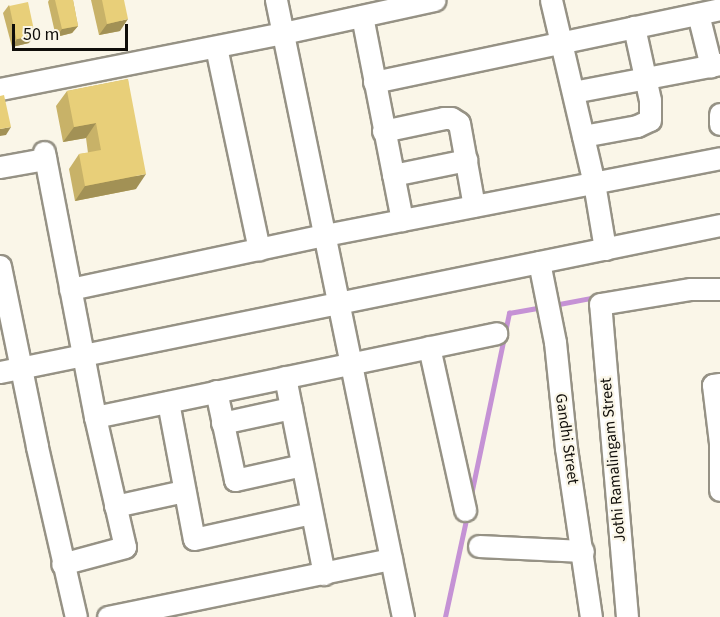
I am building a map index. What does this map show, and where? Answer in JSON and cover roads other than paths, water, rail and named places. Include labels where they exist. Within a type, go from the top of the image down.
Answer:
[{"type":"street","points":[[276,0],[403,617]]},
{"type":"street","points":[[0,89],[216,47],[434,0]]},
{"type":"street","points":[[551,0],[594,183],[605,249]]},
{"type":"street","points":[[374,82],[720,9]]},
{"type":"street","points":[[573,92],[715,65],[698,14]]},
{"type":"street","points":[[362,16],[402,220]]},
{"type":"street","points":[[583,136],[637,126],[650,120],[652,111],[634,27]]},
{"type":"street","points":[[216,47],[259,249]]},
{"type":"street","points":[[720,114],[720,124]]},
{"type":"street","points":[[383,130],[451,118],[459,123],[474,206]]},
{"type":"street","points":[[0,168],[44,156],[82,355],[125,547],[62,564]]},
{"type":"street","points":[[70,289],[325,235],[720,158]]},
{"type":"street","points":[[393,175],[466,160]]},
{"type":"street","points":[[0,372],[720,225]]},
{"type":"street","name":"Gandhi Street","points":[[539,262],[548,306],[591,617]]},
{"type":"street","points":[[0,266],[75,617]]},
{"type":"street","name":"Jothi Ramalingam Street","points":[[627,617],[600,304],[691,289],[720,289]]},
{"type":"street","points":[[95,417],[496,333]]},
{"type":"street","points":[[429,347],[465,510]]},
{"type":"street","points":[[285,377],[324,574]]},
{"type":"street","points":[[720,384],[713,385],[720,443],[720,490]]},
{"type":"street","points":[[216,392],[236,480],[302,465]]},
{"type":"street","points":[[168,402],[194,539],[311,513]]},
{"type":"street","points":[[222,423],[291,408]]},
{"type":"street","points":[[116,506],[184,491]]},
{"type":"street","points":[[479,546],[583,551]]},
{"type":"street","points":[[108,617],[391,559]]},
{"type":"waterway","points":[[554,305],[596,297]]},
{"type":"waterway","points":[[471,495],[509,313],[542,307]]},
{"type":"waterway","points":[[445,617],[467,515]]}]
